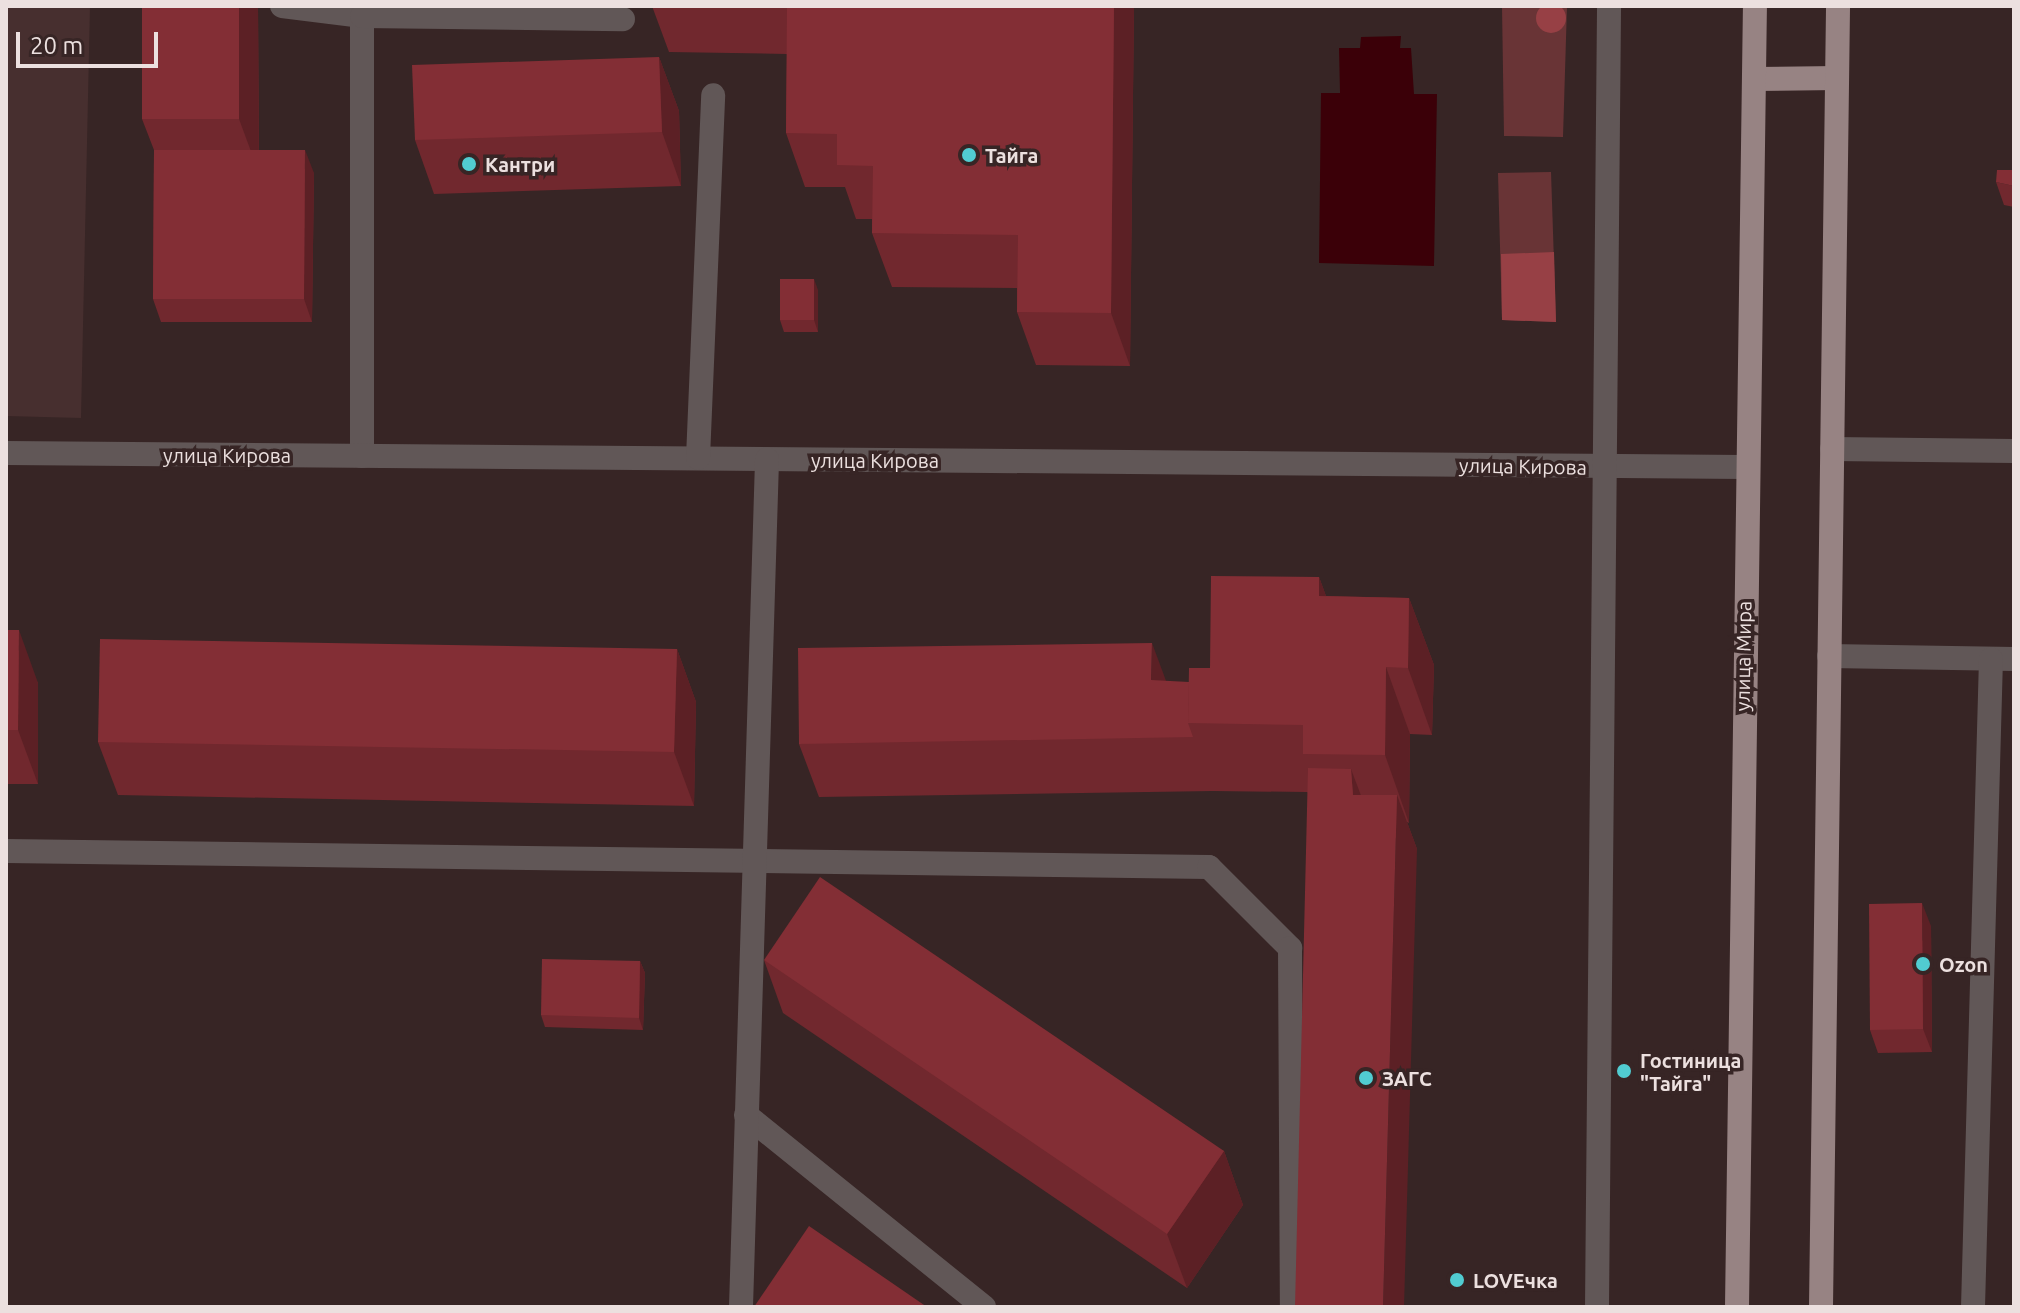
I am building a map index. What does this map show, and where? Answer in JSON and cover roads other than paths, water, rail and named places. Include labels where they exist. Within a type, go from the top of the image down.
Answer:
[{"type":"main road","name":"улица Мира","points":[[1737,1307],[1745,467],[1755,6]]},
{"type":"main road","points":[[1821,1307],[1838,6]]},
{"type":"main road","points":[[1755,79],[1837,78]]},
{"type":"street","points":[[282,6],[362,16],[623,19]]},
{"type":"street","points":[[1597,1307],[1609,6]]},
{"type":"street","points":[[362,16],[362,456]]},
{"type":"street","points":[[698,458],[713,95]]},
{"type":"street","points":[[1832,449],[2014,451]]},
{"type":"street","name":"улица Кирова","points":[[6,453],[1745,467]]},
{"type":"street","points":[[741,1307],[767,459]]},
{"type":"street","points":[[1829,656],[2002,659],[1973,1307]]},
{"type":"street","points":[[6,851],[1209,867],[1290,948],[1292,1307]]},
{"type":"street","points":[[746,1115],[984,1307]]},
{"type":"place","name":"Тайга","points":[[969,155]]},
{"type":"place","name":"Кантри","points":[[469,164]]},
{"type":"place","name":"Ozon","points":[[1923,964]]},
{"type":"place","name":"Гостиница \"Тайга\"","points":[[1624,1071]]},
{"type":"place","name":"ЗАГС","points":[[1366,1078]]},
{"type":"place","name":"LOVEчка","points":[[1457,1280]]}]
